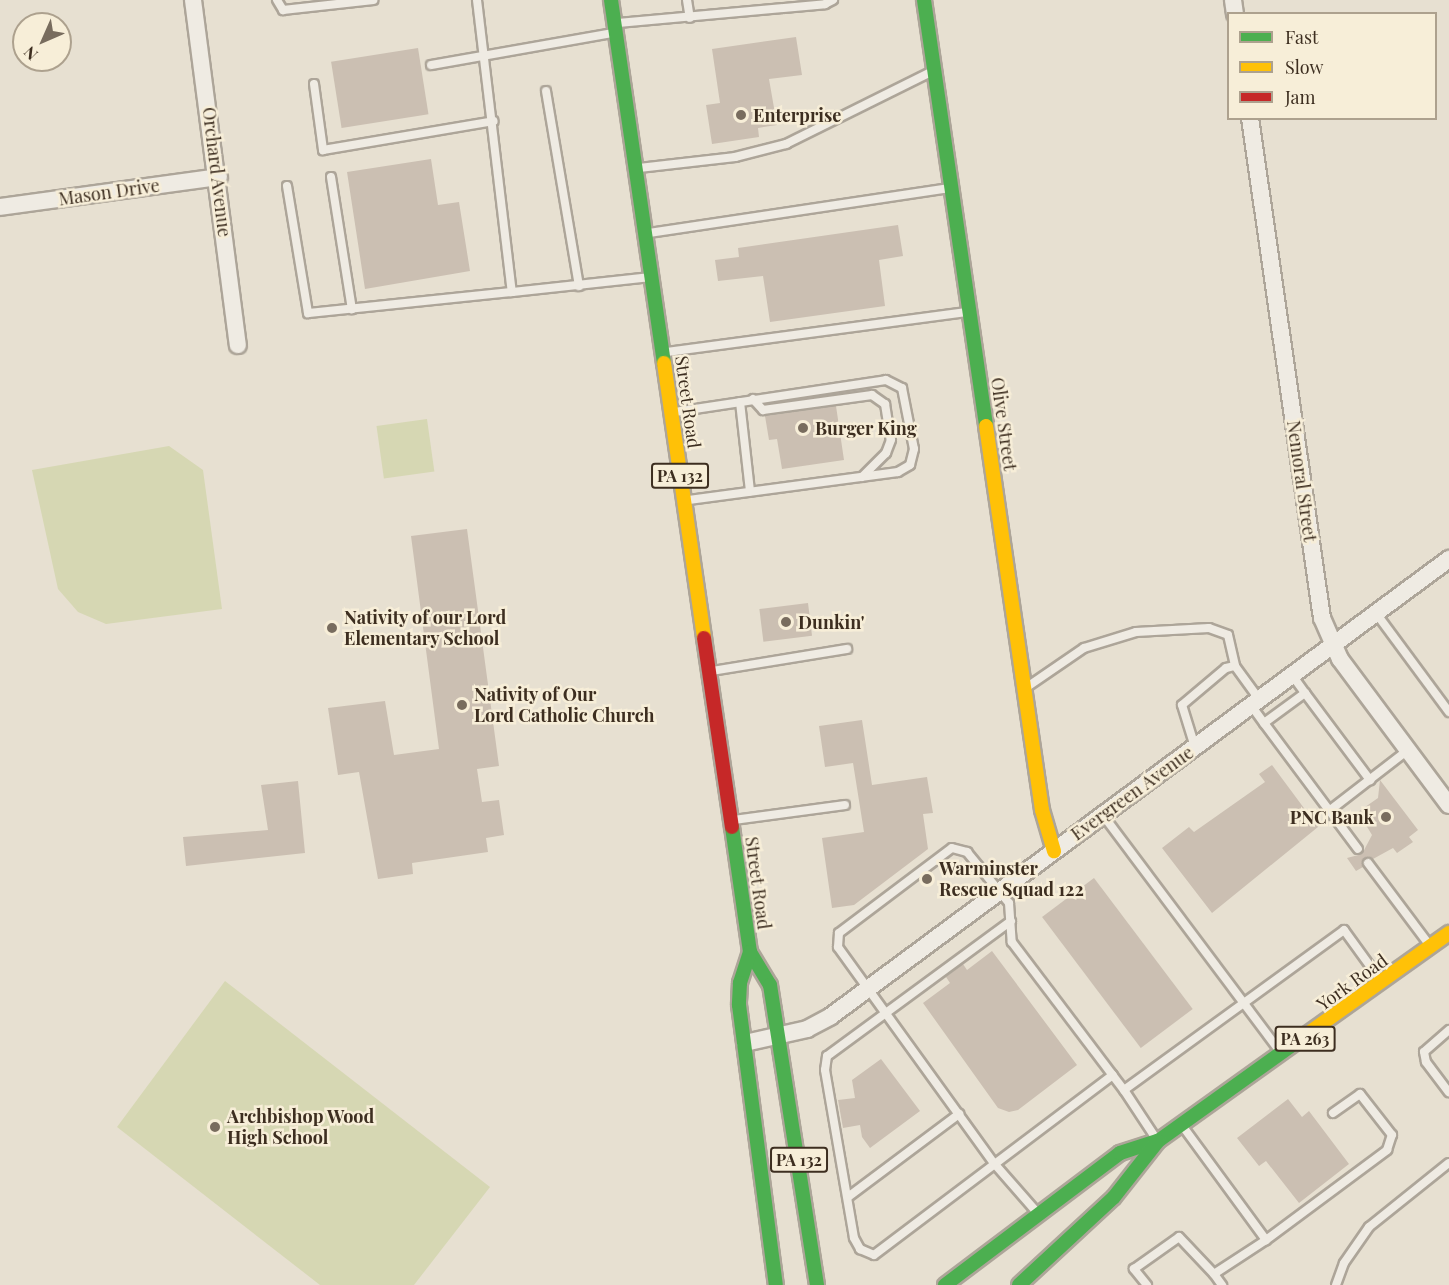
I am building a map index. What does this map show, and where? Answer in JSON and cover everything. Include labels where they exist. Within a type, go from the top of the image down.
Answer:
[{"type":"main road","name":"Street Road","points":[[611,0],[750,952],[770,985],[817,1285]]},
{"type":"main road","name":"Olive Street","points":[[924,0],[1042,810],[1054,851]]},
{"type":"main road","name":"York Road","points":[[945,1285],[1120,1153],[1158,1141],[1182,1125],[1449,933]]},
{"type":"main road","name":"Street Road","points":[[750,952],[740,983],[739,1005],[776,1285]]},
{"type":"main road","name":"York Road","points":[[1019,1285],[1114,1197],[1158,1141]]},
{"type":"street","name":"Orchard Avenue","points":[[193,0],[219,177],[238,345]]},
{"type":"street","name":"Nemoral Street","points":[[1250,120],[1322,618],[1340,659],[1449,805]]},
{"type":"street","name":"Mason Drive","points":[[0,207],[219,177]]},
{"type":"street","name":"Evergreen Avenue","points":[[745,1043],[819,1023],[1449,559]]},
{"type":"lane","points":[[277,0],[283,10],[373,0]]},
{"type":"lane","points":[[477,0],[494,121],[512,292]]},
{"type":"lane","points":[[687,0],[690,18]]},
{"type":"lane","points":[[431,65],[485,56],[615,28],[825,4],[832,0]]},
{"type":"lane","points":[[636,169],[735,157],[786,144],[935,70]]},
{"type":"lane","points":[[314,84],[323,150],[494,121]]},
{"type":"lane","points":[[546,91],[579,286]]},
{"type":"lane","points":[[331,177],[352,309]]},
{"type":"lane","points":[[287,186],[308,313],[579,286],[651,276]]},
{"type":"lane","points":[[645,233],[952,188]]},
{"type":"lane","points":[[662,352],[970,311]]},
{"type":"lane","points":[[671,412],[874,381],[896,382],[905,397],[914,458],[898,472],[684,500]]},
{"type":"lane","points":[[753,399],[763,410],[872,395],[885,404],[891,440],[886,453],[861,477]]},
{"type":"lane","points":[[740,402],[750,491]]},
{"type":"lane","points":[[1376,613],[1449,712]]},
{"type":"lane","points":[[1024,688],[1084,648],[1136,632],[1209,628],[1228,635],[1235,666],[1259,699],[1253,708],[1359,849]]},
{"type":"lane","points":[[709,671],[847,649]]},
{"type":"lane","points":[[1195,747],[1182,705],[1226,668],[1235,666]]},
{"type":"lane","points":[[1292,675],[1370,780]]},
{"type":"lane","points":[[1264,723],[1305,693]]},
{"type":"lane","points":[[1329,811],[1408,750]]},
{"type":"lane","points":[[731,820],[845,805]]},
{"type":"lane","points":[[1103,814],[1282,1055]]},
{"type":"lane","points":[[1038,1214],[993,1162],[838,947],[839,933],[952,848],[967,852],[1009,903],[1012,942],[1104,1062],[1158,1141]]},
{"type":"lane","points":[[1368,863],[1431,946]]},
{"type":"lane","points":[[1011,921],[827,1056],[825,1070],[854,1238],[860,1249],[874,1255],[993,1162],[1113,1075]]},
{"type":"lane","points":[[1124,1090],[1344,930],[1382,982]]},
{"type":"lane","points":[[1449,1030],[1424,1052],[1426,1062],[1449,1092]]},
{"type":"lane","points":[[1214,1274],[1266,1240],[1387,1150],[1392,1135],[1360,1094],[1333,1113]]},
{"type":"lane","points":[[848,1197],[959,1114]]},
{"type":"lane","points":[[1182,1125],[1266,1240]]},
{"type":"lane","points":[[1336,1285],[1344,1263],[1369,1227],[1449,1163]]},
{"type":"lane","points":[[1147,1285],[1134,1269],[1179,1237],[1222,1285]]},
{"type":"green space","points":[[427,419],[434,471],[384,479],[376,426]]},
{"type":"green space","points":[[169,446],[203,470],[222,609],[106,624],[78,612],[58,589],[32,470]]},
{"type":"green space","points":[[225,981],[490,1187],[414,1285],[320,1285],[117,1127]]},
{"type":"building","points":[[796,37],[802,75],[769,79],[777,125],[758,128],[759,137],[712,144],[706,105],[720,103],[712,49]]},
{"type":"building","points":[[418,48],[428,114],[342,128],[331,62]]},
{"type":"building","points":[[431,159],[438,205],[459,202],[470,271],[365,289],[347,172]]},
{"type":"building","points":[[898,225],[903,256],[879,260],[885,306],[770,322],[763,276],[718,281],[715,260],[739,257],[738,248]]},
{"type":"building","name":"Burger King","points":[[836,406],[844,460],[782,469],[777,439],[769,440],[765,416]]},
{"type":"building","name":"Nativity of Our Lord Catholic Church","points":[[467,529],[499,766],[477,769],[482,802],[499,800],[504,835],[486,838],[488,852],[412,863],[413,874],[378,879],[359,772],[338,775],[328,708],[385,701],[394,755],[439,749],[411,536]]},
{"type":"building","name":"Dunkin'","points":[[808,603],[812,636],[763,642],[759,609]]},
{"type":"building","points":[[862,720],[872,785],[927,777],[933,813],[923,814],[928,849],[854,905],[832,908],[822,838],[864,832],[853,763],[825,767],[819,726]]},
{"type":"building","points":[[1272,765],[1318,827],[1212,913],[1162,848],[1189,827],[1194,832],[1265,782],[1259,774]]},
{"type":"building","name":"PNC Bank","points":[[1380,780],[1418,830],[1409,837],[1413,842],[1397,853],[1393,848],[1373,859],[1365,858],[1363,867],[1356,871],[1347,858],[1362,854],[1372,835],[1358,812],[1378,798]]},
{"type":"building","points":[[298,781],[305,853],[186,866],[183,837],[268,830],[261,785]]},
{"type":"building","points":[[1094,878],[1193,1009],[1141,1048],[1042,917]]},
{"type":"building","points":[[992,951],[1077,1065],[1018,1110],[1009,1112],[998,1108],[923,1003],[950,983],[946,977],[963,964],[967,970]]},
{"type":"building","points":[[881,1059],[920,1111],[870,1148],[862,1137],[860,1125],[843,1128],[838,1100],[855,1098],[852,1080]]},
{"type":"building","points":[[1288,1099],[1302,1117],[1309,1111],[1349,1164],[1299,1203],[1266,1161],[1259,1166],[1237,1138]]},
{"type":"traffic: fast","points":[[611,0],[664,363]]},
{"type":"traffic: fast","points":[[924,0],[986,426]]},
{"type":"traffic: fast","points":[[732,827],[750,952],[770,985],[817,1285]]},
{"type":"traffic: fast","points":[[750,952],[740,983],[739,1005],[776,1285]]},
{"type":"traffic: fast","points":[[945,1285],[1120,1153],[1158,1141],[1306,1035]]},
{"type":"traffic: fast","points":[[1019,1285],[1114,1197],[1158,1141]]},
{"type":"traffic: slow","points":[[664,363],[704,638]]},
{"type":"traffic: slow","points":[[986,426],[1042,810],[1054,851]]},
{"type":"traffic: slow","points":[[1306,1035],[1449,933]]},
{"type":"traffic: jam","points":[[704,638],[732,827]]},
{"type":"place","name":"Enterprise","points":[[741,115]]},
{"type":"place","name":"Burger King","points":[[803,428]]},
{"type":"place","name":"Dunkin'","points":[[786,622]]},
{"type":"place","name":"Nativity of our Lord Elementary School","points":[[332,628]]},
{"type":"place","name":"Nativity of Our Lord Catholic Church","points":[[462,705]]},
{"type":"place","name":"PNC Bank","points":[[1386,817]]},
{"type":"place","name":"Warminster Rescue Squad 122","points":[[927,879]]},
{"type":"place","name":"Archbishop Wood High School","points":[[215,1127]]}]
